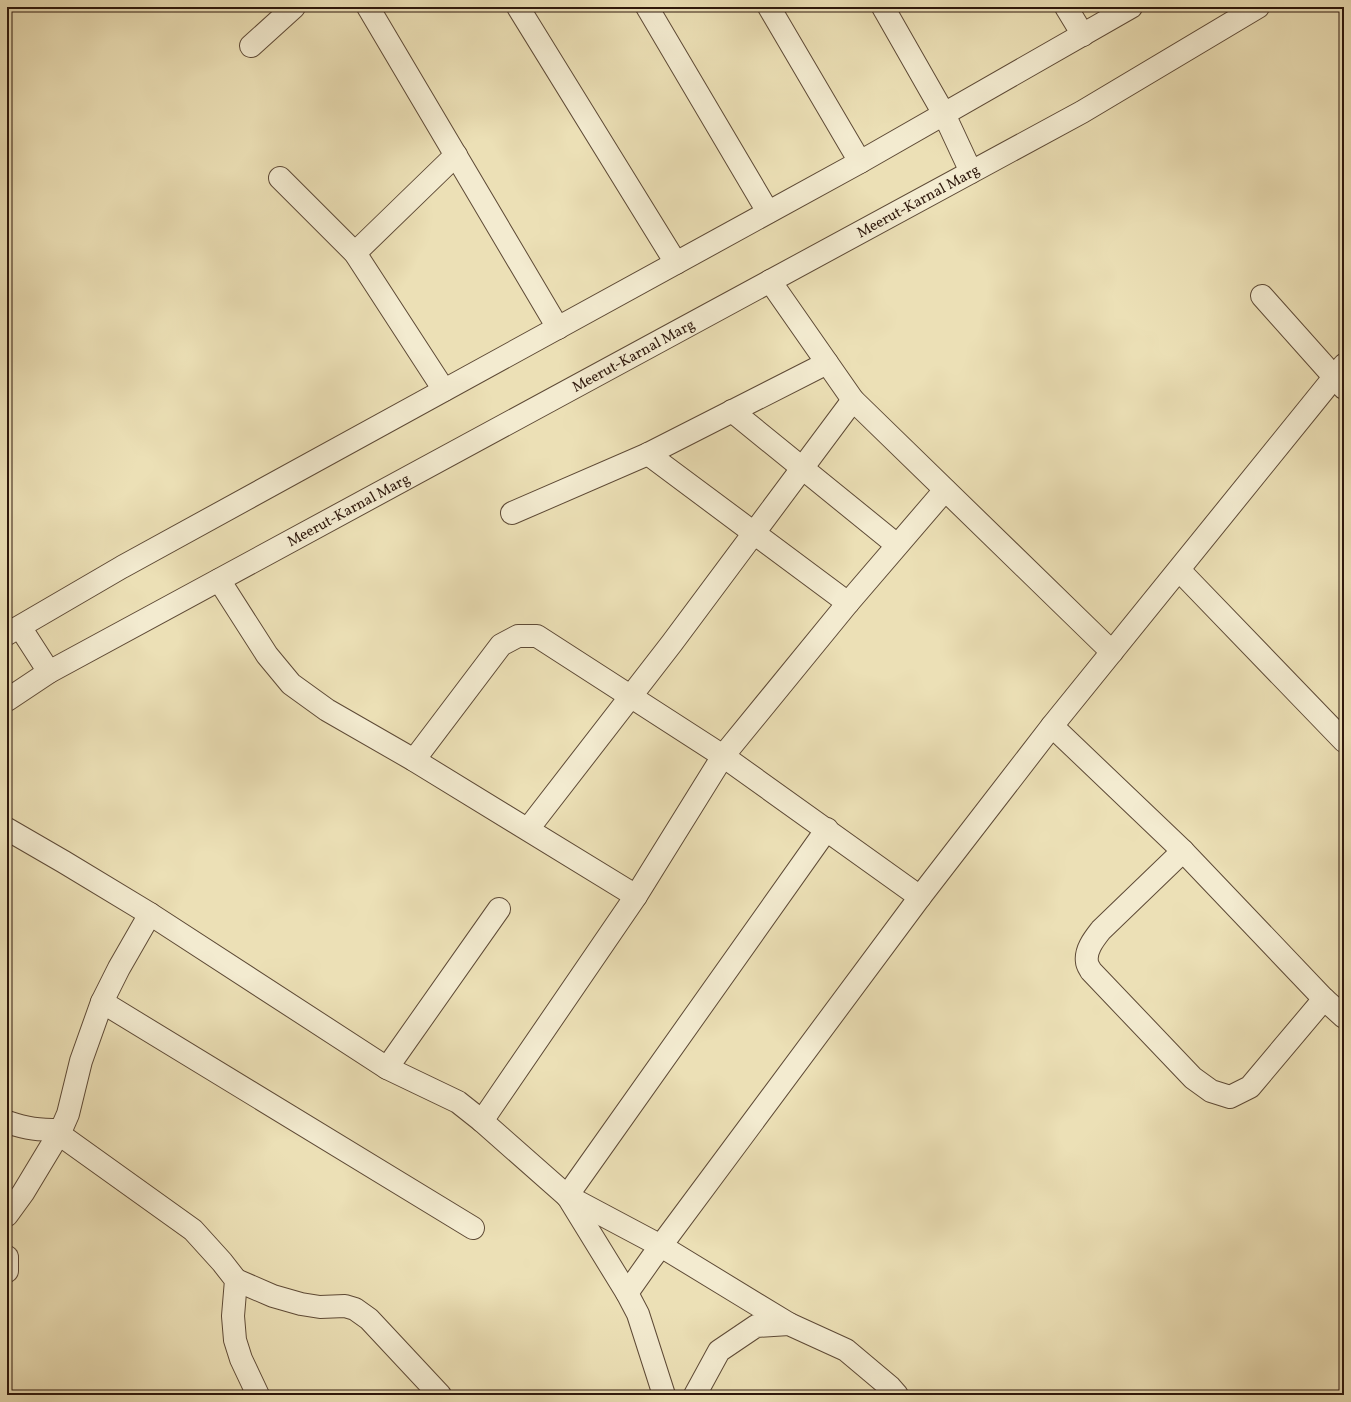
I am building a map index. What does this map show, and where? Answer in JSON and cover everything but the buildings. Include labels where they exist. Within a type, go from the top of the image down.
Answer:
[{"type":"street","points":[[251,46],[294,7]]},
{"type":"street","points":[[368,7],[558,328]]},
{"type":"street","points":[[518,7],[676,263]]},
{"type":"street","points":[[647,7],[768,212]]},
{"type":"street","points":[[769,7],[860,162]]},
{"type":"street","points":[[883,7],[944,114],[971,172]]},
{"type":"street","points":[[1066,7],[1083,35]]},
{"type":"street","points":[[49,672],[13,630],[122,567],[860,162],[1131,7]]},
{"type":"street","name":"Meerut-Karnal Marg","points":[[7,700],[49,672],[1082,112],[1258,7]]},
{"type":"street","points":[[355,253],[456,155]]},
{"type":"street","points":[[280,178],[355,253],[444,390]]},
{"type":"street","points":[[770,281],[854,400],[1112,652]]},
{"type":"street","points":[[627,1293],[920,897],[1052,726],[1179,570],[1341,377],[1262,296]]},
{"type":"street","points":[[512,513],[648,454],[827,363]]},
{"type":"street","points":[[528,829],[854,400]]},
{"type":"street","points":[[732,411],[898,545]]},
{"type":"street","points":[[648,454],[848,603]]},
{"type":"street","points":[[482,1121],[636,896],[723,756],[848,603],[945,490]]},
{"type":"street","points":[[1179,570],[1344,741]]},
{"type":"street","points":[[219,580],[267,655],[291,684],[327,710],[414,760],[636,896]]},
{"type":"street","points":[[414,760],[501,645],[518,636],[538,636],[723,756],[920,897]]},
{"type":"street","points":[[1052,726],[1183,851],[1324,999],[1344,1017]]},
{"type":"street","points":[[7,829],[150,914],[387,1068],[458,1102],[482,1121],[567,1196],[661,1246],[789,1324],[846,1350],[890,1387],[897,1395]]},
{"type":"street","points":[[567,1196],[827,829]]},
{"type":"street","points":[[1183,851],[1101,930],[1092,941],[1088,951],[1087,962],[1091,971],[1193,1078],[1211,1091],[1230,1097],[1250,1087],[1324,999]]},
{"type":"street","points":[[387,1068],[499,909]]},
{"type":"street","points":[[7,1215],[23,1193],[60,1132],[68,1114],[81,1060],[102,1002],[119,968],[150,914]]},
{"type":"street","points":[[102,1002],[473,1228]]},
{"type":"street","points":[[7,1122],[28,1129],[60,1132],[193,1230],[236,1280],[273,1296],[301,1304],[320,1307],[345,1306],[354,1309],[369,1319],[440,1395]]},
{"type":"street","points":[[567,1196],[627,1293],[638,1314],[664,1395]]},
{"type":"street","points":[[7,1257],[7,1271]]},
{"type":"street","points":[[236,1280],[233,1316],[235,1340],[241,1359],[258,1395]]},
{"type":"street","points":[[695,1395],[719,1351],[756,1326],[789,1324]]}]
